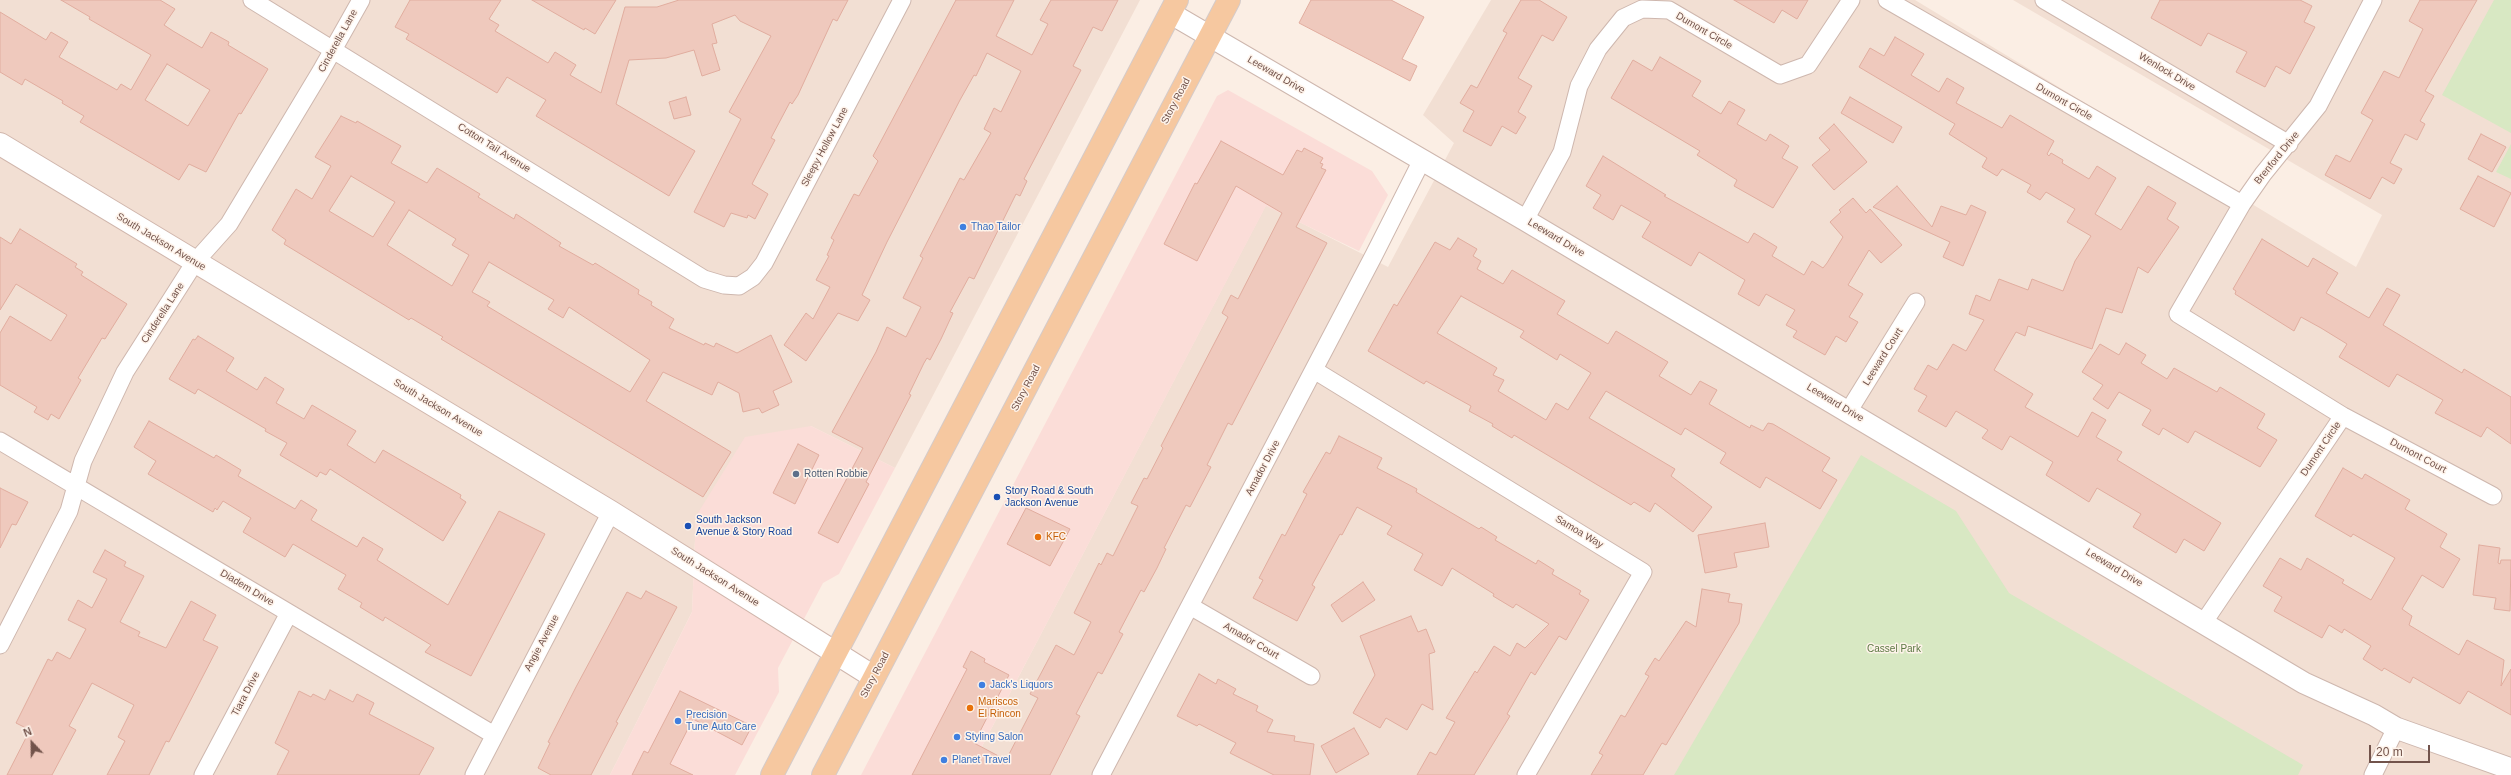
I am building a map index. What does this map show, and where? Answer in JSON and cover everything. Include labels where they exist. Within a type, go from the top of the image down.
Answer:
[{"type":"main road","name":"Story Road","points":[[822,775],[1229,0]]},
{"type":"main road","points":[[772,775],[1173,7]]},
{"type":"main road","name":"South Jackson Avenue","points":[[0,144],[611,512],[874,678]]},
{"type":"street","name":"Cotton Tail Avenue","points":[[252,0],[704,279],[724,285],[739,286]]},
{"type":"street","name":"Cinderella Lane","points":[[0,645],[69,511],[83,461],[125,372],[195,262],[229,224],[334,50],[361,0]]},
{"type":"street","name":"Sleepy Hollow Lane","points":[[739,286],[753,277],[764,264],[902,0]]},
{"type":"street","name":"Dumont Circle","points":[[1525,220],[1562,152],[1579,86],[1598,49],[1623,18],[1642,9],[1669,10],[1780,75],[1808,65],[1851,0]]},
{"type":"street","name":"Dumont Circle","points":[[1886,0],[2242,204]]},
{"type":"street","name":"Wenlock Drive","points":[[2044,0],[2289,144]]},
{"type":"street","name":"Brenford Drive","points":[[2178,314],[2242,204],[2263,174],[2289,144],[2318,106],[2373,0]]},
{"type":"street","name":"Leeward Drive","points":[[1173,7],[1210,36],[1525,220],[2204,622],[2304,683],[2374,715],[2396,728],[2511,769]]},
{"type":"street","name":"Amador Drive","points":[[1101,775],[1314,370],[1422,160]]},
{"type":"street","name":"Leeward Court","points":[[1848,412],[1916,302]]},
{"type":"street","name":"Dumont Circle","points":[[2178,314],[2343,416],[2204,622]]},
{"type":"street","name":"Samoa Way","points":[[1314,370],[1643,572],[1526,775]]},
{"type":"street","name":"Dumont Court","points":[[2343,416],[2493,496]]},
{"type":"street","name":"Diadem Drive","points":[[0,441],[494,736]]},
{"type":"street","name":"Angie Avenue","points":[[474,775],[611,512]]},
{"type":"street","name":"Amador Court","points":[[1190,606],[1311,676]]},
{"type":"street","name":"Tiara Drive","points":[[203,775],[289,613]]},
{"type":"street","points":[[2372,775],[2396,728]]},
{"type":"shaded area","points":[[0,0],[1140,0],[895,468],[811,426],[696,516],[692,612],[610,775],[0,775]]},
{"type":"shaded area","points":[[1491,0],[1915,0],[2356,267],[2382,215],[2013,0],[2511,0],[2511,775],[967,775],[1266,205],[1388,267],[1454,143],[1423,115]]},
{"type":"shaded area","points":[[1228,90],[1372,171],[1388,195],[1359,251],[1266,206],[967,775],[861,775],[1217,96]]},
{"type":"shaded area","points":[[811,426],[895,468],[839,574],[823,583],[778,668],[779,692],[735,775],[610,775],[692,612],[696,516],[745,437]]},
{"type":"green space","points":[[2494,0],[2511,0],[2511,133],[2442,95]]},
{"type":"green space","points":[[2511,144],[2511,179],[2496,172]]},
{"type":"green space","name":"Cassel Park","points":[[1861,455],[1956,511],[2009,593],[2303,765],[2298,775],[1674,775]]},
{"type":"building","points":[[61,0],[160,0],[175,9],[164,25],[173,31],[202,48],[211,32],[229,42],[228,45],[268,69],[241,114],[239,113],[206,172],[189,164],[179,180],[80,122],[84,116],[62,103],[63,101],[25,79],[22,85],[0,72],[0,12],[46,40],[51,32],[68,42],[59,57],[117,90],[121,84],[131,90],[151,55],[89,19],[90,17]],"holes":[[[167,64],[210,90],[188,126],[145,100]]]},
{"type":"building","points":[[410,0],[501,0],[489,19],[499,25],[495,31],[548,63],[555,52],[576,65],[570,75],[601,93],[625,7],[657,7],[679,0],[848,0],[837,21],[833,19],[798,95],[792,104],[790,102],[771,138],[775,140],[752,184],[768,194],[755,219],[748,215],[747,218],[731,213],[724,227],[694,212],[741,119],[729,112],[771,36],[740,21],[735,15],[712,24],[717,43],[712,44],[720,70],[702,76],[694,50],[666,58],[629,60],[616,104],[695,151],[669,196],[536,116],[546,100],[507,77],[497,93],[406,39],[409,34],[395,27]]},
{"type":"building","points":[[532,0],[616,0],[595,34],[585,28],[584,30]]},
{"type":"building","points":[[956,0],[1014,0],[996,36],[1032,55],[1048,24],[1040,20],[1051,0],[1118,0],[1102,31],[1093,27],[1073,66],[1081,70],[1024,179],[1027,181],[1020,196],[1016,194],[974,279],[969,277],[950,312],[953,313],[941,339],[930,360],[927,358],[924,363],[909,394],[911,395],[866,482],[869,484],[838,543],[818,533],[863,448],[832,432],[876,352],[887,327],[906,337],[921,307],[903,298],[923,258],[920,256],[960,178],[964,180],[991,133],[984,129],[994,108],[1001,112],[1021,71],[987,53],[976,76],[974,75],[960,100],[887,242],[862,295],[870,300],[858,321],[838,313],[806,361],[784,345],[806,313],[813,319],[830,287],[816,280],[829,256],[827,255],[834,240],[831,238],[854,194],[859,196],[878,161],[873,156]]},
{"type":"building","points":[[1311,0],[1391,0],[1424,17],[1402,59],[1417,66],[1410,81],[1299,23]]},
{"type":"building","points":[[1521,0],[1539,0],[1567,17],[1553,41],[1542,35],[1518,78],[1532,86],[1518,112],[1526,117],[1516,134],[1502,126],[1491,146],[1463,131],[1474,111],[1460,103],[1471,85],[1477,88],[1507,33],[1503,31]]},
{"type":"building","points":[[1734,0],[1808,0],[1797,19],[1782,10],[1774,23]]},
{"type":"building","points":[[2160,0],[2300,0],[2312,6],[2304,22],[2315,27],[2290,74],[2276,66],[2265,87],[2236,72],[2247,52],[2208,33],[2201,46],[2151,18]]},
{"type":"building","points":[[2420,0],[2477,0],[2425,91],[2434,96],[2420,121],[2425,124],[2417,140],[2405,134],[2390,163],[2402,169],[2394,184],[2382,177],[2370,199],[2325,175],[2336,155],[2350,162],[2373,120],[2361,113],[2384,71],[2399,78],[2423,29],[2409,21]]},
{"type":"building","points":[[1895,37],[1924,54],[1911,75],[1939,92],[1947,78],[1964,88],[1956,103],[2002,128],[2010,115],[2054,141],[2047,154],[2049,156],[2051,153],[2063,160],[2062,163],[2089,179],[2097,166],[2116,178],[2095,214],[2121,230],[2148,186],[2176,203],[2167,219],[2179,227],[2148,273],[2138,267],[2122,313],[2106,308],[2092,349],[2028,326],[2025,336],[2016,332],[1994,370],[2033,394],[2025,407],[2078,437],[2092,412],[2106,420],[2096,437],[2122,452],[2117,460],[2221,523],[2204,551],[2184,539],[2176,553],[2133,527],[2141,514],[2097,488],[2089,502],[2046,475],[2053,462],[2010,436],[2002,450],[1982,438],[1988,430],[1956,411],[1946,427],[1918,411],[1927,396],[1914,389],[1928,365],[1937,370],[1953,344],[1966,351],[1984,320],[1969,314],[1976,295],[1990,301],[1999,279],[2028,290],[2032,279],[2063,291],[2075,261],[2091,236],[2067,222],[2075,209],[2046,192],[2040,200],[2027,192],[2031,185],[2002,169],[1997,176],[1982,167],[1987,158],[1949,134],[1955,124],[1859,67],[1870,48],[1884,56]]},
{"type":"building","points":[[1660,57],[1701,81],[1692,96],[1721,114],[1729,101],[1745,110],[1737,124],[1766,141],[1770,134],[1789,146],[1782,158],[1798,167],[1773,208],[1734,186],[1737,180],[1697,155],[1700,151],[1611,98],[1633,60],[1652,71]]},
{"type":"building","points":[[686,97],[691,115],[674,119],[669,102]]},
{"type":"building","points":[[1850,97],[1902,127],[1893,143],[1841,113]]},
{"type":"building","points":[[341,116],[356,123],[357,121],[401,146],[391,163],[427,183],[437,168],[480,194],[478,197],[514,219],[516,214],[561,243],[559,246],[593,265],[595,263],[639,290],[638,294],[652,302],[651,305],[674,319],[669,328],[704,345],[705,343],[714,347],[716,343],[737,353],[771,335],[792,382],[773,391],[779,405],[762,413],[759,408],[743,412],[739,393],[718,382],[712,395],[663,372],[646,401],[731,452],[703,497],[441,339],[443,337],[411,318],[409,320],[284,244],[286,240],[272,230],[296,189],[312,199],[331,166],[315,157]],"holes":[[[351,176],[395,202],[373,237],[329,211]],[[409,210],[456,239],[452,245],[469,255],[452,286],[387,245]],[[489,262],[554,300],[548,309],[563,318],[569,307],[650,360],[630,392],[487,306],[490,302],[472,292]]]},
{"type":"building","points":[[1834,124],[1867,162],[1834,190],[1812,165],[1830,150],[1819,138]]},
{"type":"building","points":[[2481,134],[2506,147],[2492,172],[2468,159]]},
{"type":"building","points":[[1221,141],[1283,175],[1297,150],[1302,152],[1304,148],[1323,158],[1320,163],[1323,164],[1321,168],[1326,170],[1296,227],[1327,243],[1232,425],[1228,423],[1207,465],[1211,467],[1190,507],[1186,505],[1164,548],[1166,549],[1157,568],[1144,592],[1141,590],[1119,632],[1123,634],[1102,674],[1098,672],[1076,714],[1080,716],[1050,775],[912,775],[967,669],[963,667],[971,651],[985,659],[984,662],[1009,675],[974,743],[1006,760],[1038,698],[1030,694],[1056,645],[1074,655],[1091,622],[1074,613],[1099,563],[1101,565],[1107,553],[1113,556],[1138,506],[1131,503],[1144,478],[1147,479],[1163,448],[1161,446],[1228,317],[1222,313],[1231,295],[1238,299],[1282,213],[1236,186],[1197,261],[1164,244],[1195,183],[1197,184]]},
{"type":"building","points":[[1603,156],[1666,195],[1664,196],[1748,243],[1754,233],[1777,247],[1772,256],[1804,275],[1812,261],[1823,268],[1827,263],[1843,237],[1830,222],[1841,212],[1839,210],[1853,198],[1866,213],[1870,209],[1902,245],[1881,263],[1869,250],[1848,285],[1863,294],[1849,317],[1858,322],[1846,342],[1836,336],[1825,355],[1793,337],[1797,331],[1786,325],[1795,310],[1766,294],[1759,306],[1738,294],[1745,280],[1699,252],[1691,266],[1642,237],[1651,222],[1621,205],[1613,220],[1593,208],[1601,195],[1586,186]]},
{"type":"building","points":[[2478,176],[2511,193],[2494,227],[2460,209]]},
{"type":"building","points":[[1897,186],[1932,227],[1941,206],[1966,215],[1971,205],[1986,212],[1963,266],[1943,257],[1950,242],[1873,207]]},
{"type":"building","points":[[20,229],[77,264],[75,267],[83,272],[81,275],[127,304],[105,339],[102,338],[78,378],[81,380],[59,419],[51,414],[48,420],[34,412],[37,407],[0,385],[0,333],[10,316],[51,341],[67,315],[16,284],[0,310],[0,237],[11,244]]},
{"type":"building","points":[[1458,238],[1477,249],[1473,256],[1481,261],[1477,269],[1503,284],[1512,270],[1565,301],[1557,314],[1608,344],[1616,331],[1668,362],[1659,376],[1691,395],[1700,381],[1717,390],[1709,404],[1750,428],[1751,425],[1763,431],[1768,423],[1773,424],[1830,458],[1822,471],[1837,480],[1820,509],[1766,477],[1760,488],[1720,463],[1726,453],[1685,428],[1681,435],[1606,391],[1589,418],[1675,469],[1671,476],[1712,507],[1693,532],[1655,503],[1650,512],[1634,502],[1631,505],[1514,435],[1512,438],[1492,426],[1493,424],[1469,411],[1471,406],[1426,381],[1424,384],[1368,351],[1394,304],[1397,306],[1435,242],[1450,250]],"holes":[[[1461,296],[1524,331],[1520,337],[1557,360],[1560,354],[1591,373],[1568,410],[1556,403],[1546,420],[1498,391],[1504,380],[1493,375],[1497,368],[1437,333]]]},
{"type":"building","points":[[2262,239],[2308,267],[2313,258],[2338,273],[2326,293],[2369,318],[2387,288],[2400,295],[2383,325],[2462,373],[2464,369],[2511,397],[2511,444],[2487,427],[2481,437],[2435,413],[2443,400],[2397,374],[2389,387],[2339,357],[2347,344],[2301,317],[2294,331],[2235,294],[2236,291],[2233,289]]},
{"type":"building","points":[[198,336],[234,358],[226,371],[257,390],[265,377],[284,389],[276,403],[304,419],[312,405],[356,431],[347,445],[375,463],[383,450],[461,495],[460,498],[466,502],[443,541],[330,469],[326,475],[320,472],[317,477],[280,455],[287,443],[265,431],[266,429],[198,389],[195,394],[169,379],[193,339],[195,340]]},
{"type":"building","points":[[2126,343],[2146,355],[2141,363],[2167,379],[2174,368],[2217,392],[2220,387],[2265,414],[2257,428],[2277,440],[2260,467],[2195,431],[2188,443],[2163,428],[2159,435],[2142,425],[2151,410],[2119,392],[2108,409],[2093,399],[2103,385],[2082,372],[2100,344],[2119,355]]},
{"type":"building","points":[[149,421],[214,458],[216,455],[241,470],[238,476],[295,509],[301,500],[317,510],[311,520],[357,547],[363,537],[383,549],[377,560],[448,605],[499,511],[545,534],[471,676],[425,652],[431,645],[385,617],[383,621],[360,607],[362,603],[338,589],[346,575],[293,544],[285,557],[243,532],[251,518],[223,501],[217,510],[215,508],[213,512],[148,474],[156,461],[134,447]]},
{"type":"building","points":[[1339,436],[1382,458],[1377,468],[1417,489],[1416,492],[1479,529],[1481,527],[1497,537],[1495,540],[1536,564],[1538,560],[1554,570],[1552,574],[1581,591],[1579,594],[1589,600],[1566,640],[1559,636],[1535,675],[1531,672],[1507,714],[1510,716],[1474,775],[1417,775],[1430,752],[1436,755],[1455,722],[1446,718],[1475,671],[1477,673],[1494,646],[1510,656],[1517,643],[1525,648],[1549,624],[1516,604],[1513,608],[1493,596],[1494,594],[1452,568],[1442,586],[1414,570],[1423,554],[1387,534],[1392,526],[1357,507],[1342,535],[1340,534],[1312,585],[1315,587],[1297,621],[1253,598],[1263,580],[1259,578],[1282,534],[1285,536],[1307,494],[1303,492],[1326,452],[1330,454]]},
{"type":"building","name":"Rotten Robbie","points":[[798,444],[819,455],[795,504],[773,493]]},
{"type":"building","points":[[2343,468],[2362,479],[2365,474],[2410,500],[2405,509],[2447,534],[2440,547],[2460,559],[2443,588],[2422,575],[2402,609],[2412,616],[2409,625],[2459,655],[2467,640],[2504,660],[2501,686],[2511,669],[2511,715],[2468,691],[2460,704],[2413,677],[2410,683],[2384,668],[2382,671],[2363,659],[2371,646],[2344,629],[2342,633],[2329,625],[2322,638],[2274,611],[2282,597],[2263,586],[2280,558],[2301,570],[2307,558],[2344,580],[2342,583],[2371,600],[2395,558],[2353,534],[2351,537],[2315,516]]},
{"type":"building","points":[[0,488],[28,502],[16,525],[12,524],[0,548]]},
{"type":"building","name":"KFC","points":[[1026,508],[1070,529],[1050,566],[1007,544]]},
{"type":"building","points":[[1765,523],[1769,547],[1734,553],[1737,567],[1705,573],[1698,535]]},
{"type":"building","points":[[2479,545],[2500,548],[2498,563],[2500,564],[2501,560],[2511,560],[2510,611],[2494,609],[2496,598],[2473,595]]},
{"type":"building","points":[[105,550],[126,562],[124,566],[144,576],[120,622],[140,632],[138,636],[166,648],[191,601],[216,615],[203,640],[218,647],[169,742],[166,741],[149,775],[107,775],[125,741],[118,737],[134,705],[92,683],[69,726],[76,730],[52,775],[7,775],[30,730],[16,723],[48,659],[52,661],[57,652],[70,659],[86,629],[68,620],[78,600],[92,608],[107,579],[93,572]]},
{"type":"building","points":[[1363,582],[1375,600],[1342,622],[1331,605]]},
{"type":"building","points":[[1702,589],[1730,594],[1728,602],[1742,604],[1739,623],[1666,745],[1662,743],[1643,775],[1591,775],[1603,755],[1599,753],[1621,715],[1625,717],[1649,676],[1645,674],[1655,658],[1659,661],[1686,621],[1696,627]]},
{"type":"building","points":[[646,591],[677,607],[616,722],[618,723],[591,775],[551,775],[538,768],[550,743],[548,742],[627,592],[641,599]]},
{"type":"building","points":[[1411,616],[1418,632],[1426,629],[1435,652],[1429,654],[1433,710],[1422,704],[1407,730],[1386,718],[1380,728],[1353,713],[1375,675],[1360,636]]},
{"type":"building","points":[[1199,674],[1216,684],[1218,679],[1236,689],[1233,694],[1258,706],[1256,711],[1273,720],[1267,732],[1295,736],[1294,741],[1314,744],[1310,775],[1274,775],[1230,753],[1236,743],[1199,724],[1197,726],[1177,716]]},
{"type":"building","points":[[330,690],[353,702],[357,694],[374,703],[369,714],[434,748],[419,775],[277,775],[289,751],[275,743],[299,691],[311,697],[313,694],[325,700]]},
{"type":"building","points":[[680,691],[752,726],[742,745],[693,719],[670,764],[693,775],[632,775],[644,751],[648,753]]},
{"type":"building","points":[[1354,728],[1369,754],[1336,773],[1321,746]]},
{"type":"place","name":"Thao Tailor","points":[[963,227]]},
{"type":"place","name":"Rotten Robbie","points":[[796,474]]},
{"type":"place","name":"Story Road & South Jackson Avenue","points":[[997,497]]},
{"type":"place","name":"South Jackson Avenue & Story Road","points":[[688,526]]},
{"type":"place","name":"KFC","points":[[1038,537]]},
{"type":"place","name":"Jack's Liquors","points":[[982,685]]},
{"type":"place","name":"Mariscos El Rincon","points":[[970,708]]},
{"type":"place","name":"Precision Tune Auto Care","points":[[678,721]]},
{"type":"place","name":"Styling Salon","points":[[957,737]]},
{"type":"place","name":"Planet Travel","points":[[944,760]]}]
